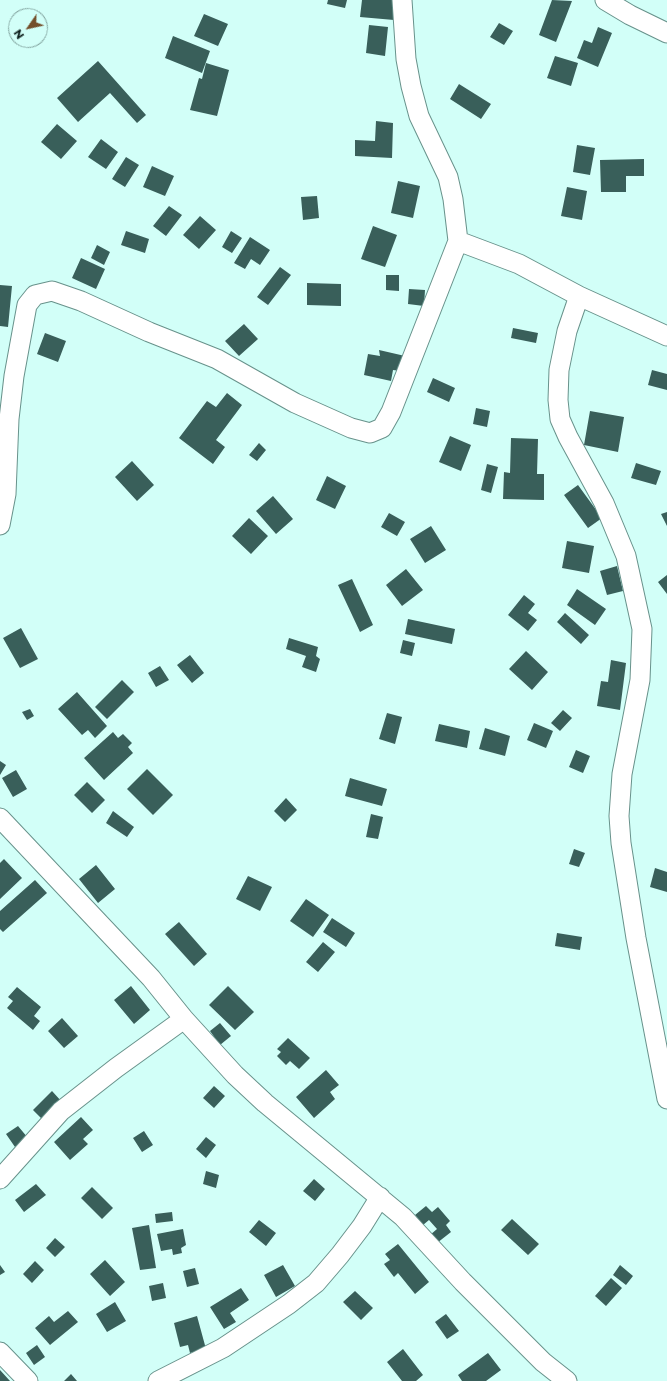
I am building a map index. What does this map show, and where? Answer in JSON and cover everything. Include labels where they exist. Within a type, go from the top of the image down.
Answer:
[{"type":"street","points":[[0,525],[6,494],[9,419],[14,376],[27,305],[35,295],[52,291],[81,301],[149,332],[216,359],[295,403],[350,428],[370,433],[382,428],[391,412],[458,241],[453,199],[448,177],[419,116],[411,86],[404,44],[402,0]]},
{"type":"street","points":[[605,0],[667,33]]},
{"type":"street","points":[[458,241],[518,264],[580,296],[667,336]]},
{"type":"street","points":[[580,296],[566,331],[559,370],[558,400],[560,419],[568,437],[604,503],[626,556],[642,629],[640,680],[622,774],[619,816],[622,850],[636,938],[667,1099]]},
{"type":"street","points":[[0,818],[151,978],[184,1019],[225,1065],[265,1103],[403,1217],[463,1282],[543,1362],[567,1381]]},
{"type":"street","points":[[0,1179],[61,1111],[110,1072],[184,1019]]},
{"type":"street","points":[[158,1381],[223,1348],[289,1304],[316,1283],[358,1232],[380,1197]]},
{"type":"street","points":[[0,1352],[28,1381]]},
{"type":"building","points":[[328,0],[347,0],[345,8],[327,4]]},
{"type":"building","points":[[362,0],[396,0],[394,20],[360,17]]},
{"type":"building","points":[[552,0],[572,1],[556,42],[539,35]]},
{"type":"building","points":[[204,14],[228,24],[218,46],[194,36]]},
{"type":"building","points":[[499,23],[513,31],[504,45],[490,37]]},
{"type":"building","points":[[369,25],[388,27],[385,56],[366,53]]},
{"type":"building","points":[[598,27],[612,33],[598,67],[577,58],[584,40],[592,43]]},
{"type":"building","points":[[173,36],[210,51],[202,73],[165,58]]},
{"type":"building","points":[[555,56],[578,63],[571,86],[547,78]]},
{"type":"building","points":[[98,61],[146,115],[137,123],[110,93],[78,122],[57,98]]},
{"type":"building","points":[[206,63],[229,70],[217,116],[190,110],[199,78],[202,79]]},
{"type":"building","points":[[459,84],[491,104],[481,119],[450,99]]},
{"type":"building","points":[[376,121],[393,123],[392,158],[355,156],[355,140],[375,141]]},
{"type":"building","points":[[57,124],[77,141],[61,159],[41,142]]},
{"type":"building","points":[[101,139],[118,152],[106,169],[88,157]]},
{"type":"building","points":[[577,145],[595,148],[590,175],[573,172]]},
{"type":"building","points":[[126,157],[139,165],[125,187],[112,179]]},
{"type":"building","points":[[644,159],[644,176],[626,176],[626,192],[601,192],[600,160]]},
{"type":"building","points":[[152,166],[174,176],[165,196],[143,187]]},
{"type":"building","points":[[398,181],[420,186],[413,218],[391,213]]},
{"type":"building","points":[[567,187],[587,191],[582,220],[561,216]]},
{"type":"building","points":[[317,196],[319,218],[303,220],[301,197]]},
{"type":"building","points":[[169,206],[182,215],[166,236],[153,226]]},
{"type":"building","points":[[200,216],[216,230],[199,249],[183,235]]},
{"type":"building","points":[[373,226],[397,235],[385,267],[361,259]]},
{"type":"building","points":[[126,231],[149,239],[145,253],[121,245]]},
{"type":"building","points":[[231,231],[242,238],[232,253],[222,247]]},
{"type":"building","points":[[250,237],[270,250],[260,265],[251,259],[245,269],[234,263]]},
{"type":"building","points":[[97,245],[110,252],[104,265],[91,258]]},
{"type":"building","points":[[81,258],[105,269],[96,289],[72,278]]},
{"type":"building","points":[[280,267],[291,275],[268,305],[257,297]]},
{"type":"building","points":[[386,275],[399,275],[399,291],[386,290]]},
{"type":"building","points":[[307,283],[341,284],[341,306],[307,305]]},
{"type":"building","points":[[0,285],[12,286],[8,327],[0,326]]},
{"type":"building","points":[[409,289],[425,290],[424,306],[408,304]]},
{"type":"building","points":[[244,324],[258,339],[239,356],[225,341]]},
{"type":"building","points":[[513,328],[538,333],[536,343],[511,338]]},
{"type":"building","points":[[45,333],[66,341],[58,362],[37,354]]},
{"type":"building","points":[[379,350],[405,356],[401,371],[393,370],[391,381],[364,375],[368,354],[380,356]]},
{"type":"building","points":[[652,370],[667,374],[667,390],[648,385]]},
{"type":"building","points":[[433,378],[455,388],[449,402],[427,392]]},
{"type":"building","points":[[227,393],[242,405],[216,440],[225,447],[213,464],[179,438],[207,401],[216,407]]},
{"type":"building","points":[[476,408],[490,411],[487,427],[473,424]]},
{"type":"building","points":[[590,411],[624,417],[618,452],[584,445]]},
{"type":"building","points":[[450,436],[471,445],[461,471],[439,462]]},
{"type":"building","points":[[511,438],[538,439],[537,474],[544,474],[544,500],[503,499],[504,472],[510,473]]},
{"type":"building","points":[[259,443],[266,450],[257,461],[249,455]]},
{"type":"building","points":[[132,461],[154,485],[137,501],[115,477]]},
{"type":"building","points":[[636,463],[661,471],[656,485],[631,478]]},
{"type":"building","points":[[487,464],[498,467],[491,493],[481,490]]},
{"type":"building","points":[[327,476],[346,486],[335,509],[316,500]]},
{"type":"building","points":[[578,485],[602,518],[588,528],[564,495]]},
{"type":"building","points":[[273,496],[293,519],[276,534],[256,511]]},
{"type":"building","points":[[667,512],[667,526],[661,514]]},
{"type":"building","points":[[389,513],[405,522],[397,536],[381,527]]},
{"type":"building","points":[[249,518],[268,536],[251,554],[232,536]]},
{"type":"building","points":[[431,526],[446,550],[425,563],[410,539]]},
{"type":"building","points":[[567,541],[594,546],[589,573],[562,568]]},
{"type":"building","points":[[617,566],[623,591],[607,595],[600,571]]},
{"type":"building","points":[[406,569],[423,590],[402,606],[386,585]]},
{"type":"building","points":[[667,575],[667,594],[658,582]]},
{"type":"building","points":[[352,579],[373,625],[360,632],[338,585]]},
{"type":"building","points":[[577,589],[606,609],[595,625],[567,605]]},
{"type":"building","points":[[524,595],[535,604],[528,613],[537,620],[528,631],[508,615]]},
{"type":"building","points":[[565,613],[589,635],[581,644],[557,622]]},
{"type":"building","points":[[408,619],[455,629],[452,644],[405,634]]},
{"type":"building","points":[[21,628],[38,659],[20,668],[3,638]]},
{"type":"building","points":[[289,638],[318,647],[316,656],[320,659],[316,672],[302,667],[306,656],[286,649]]},
{"type":"building","points":[[403,640],[415,643],[412,656],[400,653]]},
{"type":"building","points":[[526,651],[548,672],[532,690],[509,669]]},
{"type":"building","points":[[190,655],[204,673],[192,683],[177,665]]},
{"type":"building","points":[[611,660],[626,663],[620,710],[597,706],[601,681],[608,682]]},
{"type":"building","points":[[160,666],[169,680],[156,687],[148,673]]},
{"type":"building","points":[[122,680],[134,692],[107,719],[95,707]]},
{"type":"building","points":[[77,692],[107,726],[95,738],[88,730],[82,735],[58,709]]},
{"type":"building","points":[[30,709],[34,716],[27,720],[22,712]]},
{"type":"building","points":[[563,710],[572,718],[560,731],[551,723]]},
{"type":"building","points":[[387,713],[402,717],[395,744],[379,739]]},
{"type":"building","points":[[534,723],[553,731],[546,748],[527,740]]},
{"type":"building","points":[[439,724],[470,731],[467,748],[435,741]]},
{"type":"building","points":[[485,728],[510,736],[505,756],[479,749]]},
{"type":"building","points":[[113,732],[118,738],[123,734],[132,743],[128,747],[133,753],[104,780],[84,758]]},
{"type":"building","points":[[576,750],[590,756],[583,773],[569,767]]},
{"type":"building","points":[[0,761],[6,765],[0,775]]},
{"type":"building","points":[[147,769],[173,795],[153,815],[127,789]]},
{"type":"building","points":[[16,770],[27,789],[13,797],[2,778]]},
{"type":"building","points":[[350,778],[387,789],[382,806],[345,796]]},
{"type":"building","points":[[87,782],[105,800],[92,813],[74,795]]},
{"type":"building","points":[[286,798],[297,810],[285,822],[274,811]]},
{"type":"building","points":[[113,811],[134,827],[127,837],[106,823]]},
{"type":"building","points":[[371,814],[383,817],[378,839],[366,837]]},
{"type":"building","points":[[574,849],[585,853],[579,867],[569,864]]},
{"type":"building","points":[[4,859],[22,878],[0,899],[0,863]]},
{"type":"building","points":[[96,865],[115,889],[98,903],[79,879]]},
{"type":"building","points":[[655,868],[667,872],[667,892],[650,887]]},
{"type":"building","points":[[248,876],[272,887],[260,911],[236,899]]},
{"type":"building","points":[[35,880],[47,893],[3,932],[0,929],[0,911]]},
{"type":"building","points":[[306,899],[329,915],[313,937],[290,921]]},
{"type":"building","points":[[332,918],[355,933],[346,947],[323,932]]},
{"type":"building","points":[[179,922],[207,954],[194,966],[165,934]]},
{"type":"building","points":[[557,933],[582,937],[580,950],[555,946]]},
{"type":"building","points":[[323,942],[335,952],[318,972],[306,962]]},
{"type":"building","points":[[131,986],[150,1010],[134,1024],[114,1000]]},
{"type":"building","points":[[228,986],[254,1012],[235,1030],[209,1005]]},
{"type":"building","points":[[17,987],[41,1007],[34,1016],[40,1021],[33,1030],[7,1008],[13,1001],[8,997]]},
{"type":"building","points":[[62,1018],[78,1036],[64,1048],[48,1031]]},
{"type":"building","points":[[220,1023],[231,1036],[220,1045],[210,1031]]},
{"type":"building","points":[[288,1038],[310,1058],[299,1069],[290,1061],[286,1065],[277,1056],[281,1052],[277,1049]]},
{"type":"building","points":[[326,1070],[339,1085],[330,1092],[335,1099],[314,1118],[296,1097]]},
{"type":"building","points":[[214,1086],[225,1096],[214,1108],[203,1098]]},
{"type":"building","points":[[52,1091],[62,1102],[44,1121],[33,1110]]},
{"type":"building","points":[[81,1117],[93,1130],[83,1139],[88,1144],[70,1160],[54,1142]]},
{"type":"building","points":[[18,1126],[28,1138],[15,1147],[6,1134]]},
{"type":"building","points":[[144,1131],[153,1145],[142,1152],[133,1138]]},
{"type":"building","points":[[206,1137],[216,1145],[206,1158],[196,1149]]},
{"type":"building","points":[[206,1171],[219,1175],[216,1188],[203,1184]]},
{"type":"building","points":[[314,1179],[325,1189],[315,1201],[303,1191]]},
{"type":"building","points":[[36,1184],[46,1195],[24,1212],[15,1200]]},
{"type":"building","points":[[92,1187],[113,1208],[102,1219],[81,1198]]},
{"type":"building","points":[[426,1206],[432,1212],[438,1207],[450,1221],[446,1225],[451,1232],[437,1243],[430,1235],[437,1229],[429,1220],[423,1225],[415,1215]]},
{"type":"building","points":[[172,1212],[173,1221],[156,1223],[155,1214]]},
{"type":"building","points":[[512,1219],[539,1244],[528,1255],[501,1230]]},
{"type":"building","points":[[259,1220],[276,1233],[266,1246],[249,1232]]},
{"type":"building","points":[[149,1225],[156,1268],[140,1270],[132,1228]]},
{"type":"building","points":[[183,1229],[186,1245],[181,1248],[182,1253],[173,1255],[172,1249],[161,1251],[157,1234]]},
{"type":"building","points":[[55,1238],[65,1247],[55,1257],[46,1248]]},
{"type":"building","points":[[398,1244],[429,1282],[415,1294],[398,1273],[394,1277],[384,1264],[390,1260],[385,1254]]},
{"type":"building","points":[[105,1260],[125,1282],[110,1296],[90,1274]]},
{"type":"building","points":[[35,1261],[44,1270],[32,1283],[23,1274]]},
{"type":"building","points":[[0,1265],[5,1272],[0,1275]]},
{"type":"building","points":[[283,1265],[295,1286],[276,1297],[264,1275]]},
{"type":"building","points":[[620,1265],[633,1276],[626,1285],[613,1275]]},
{"type":"building","points":[[195,1268],[199,1284],[187,1287],[183,1271]]},
{"type":"building","points":[[611,1278],[622,1288],[606,1306],[595,1296]]},
{"type":"building","points":[[163,1283],[166,1298],[152,1301],[149,1286]]},
{"type":"building","points":[[241,1288],[249,1300],[230,1313],[236,1322],[224,1329],[210,1307]]},
{"type":"building","points":[[355,1291],[373,1308],[361,1320],[343,1302]]},
{"type":"building","points":[[115,1302],[126,1321],[107,1332],[96,1314]]},
{"type":"building","points":[[68,1311],[78,1322],[50,1345],[35,1328],[49,1316],[54,1322]]},
{"type":"building","points":[[446,1314],[459,1331],[447,1339],[435,1322]]},
{"type":"building","points":[[197,1316],[206,1349],[190,1353],[188,1345],[180,1347],[174,1323]]},
{"type":"building","points":[[37,1345],[45,1357],[34,1365],[26,1353]]},
{"type":"building","points":[[403,1349],[423,1375],[416,1381],[402,1381],[387,1362]]},
{"type":"building","points":[[488,1353],[501,1370],[486,1381],[462,1381],[458,1375]]},
{"type":"building","points":[[0,1370],[10,1381],[0,1381]]},
{"type":"building","points":[[71,1374],[77,1381],[64,1381]]}]
